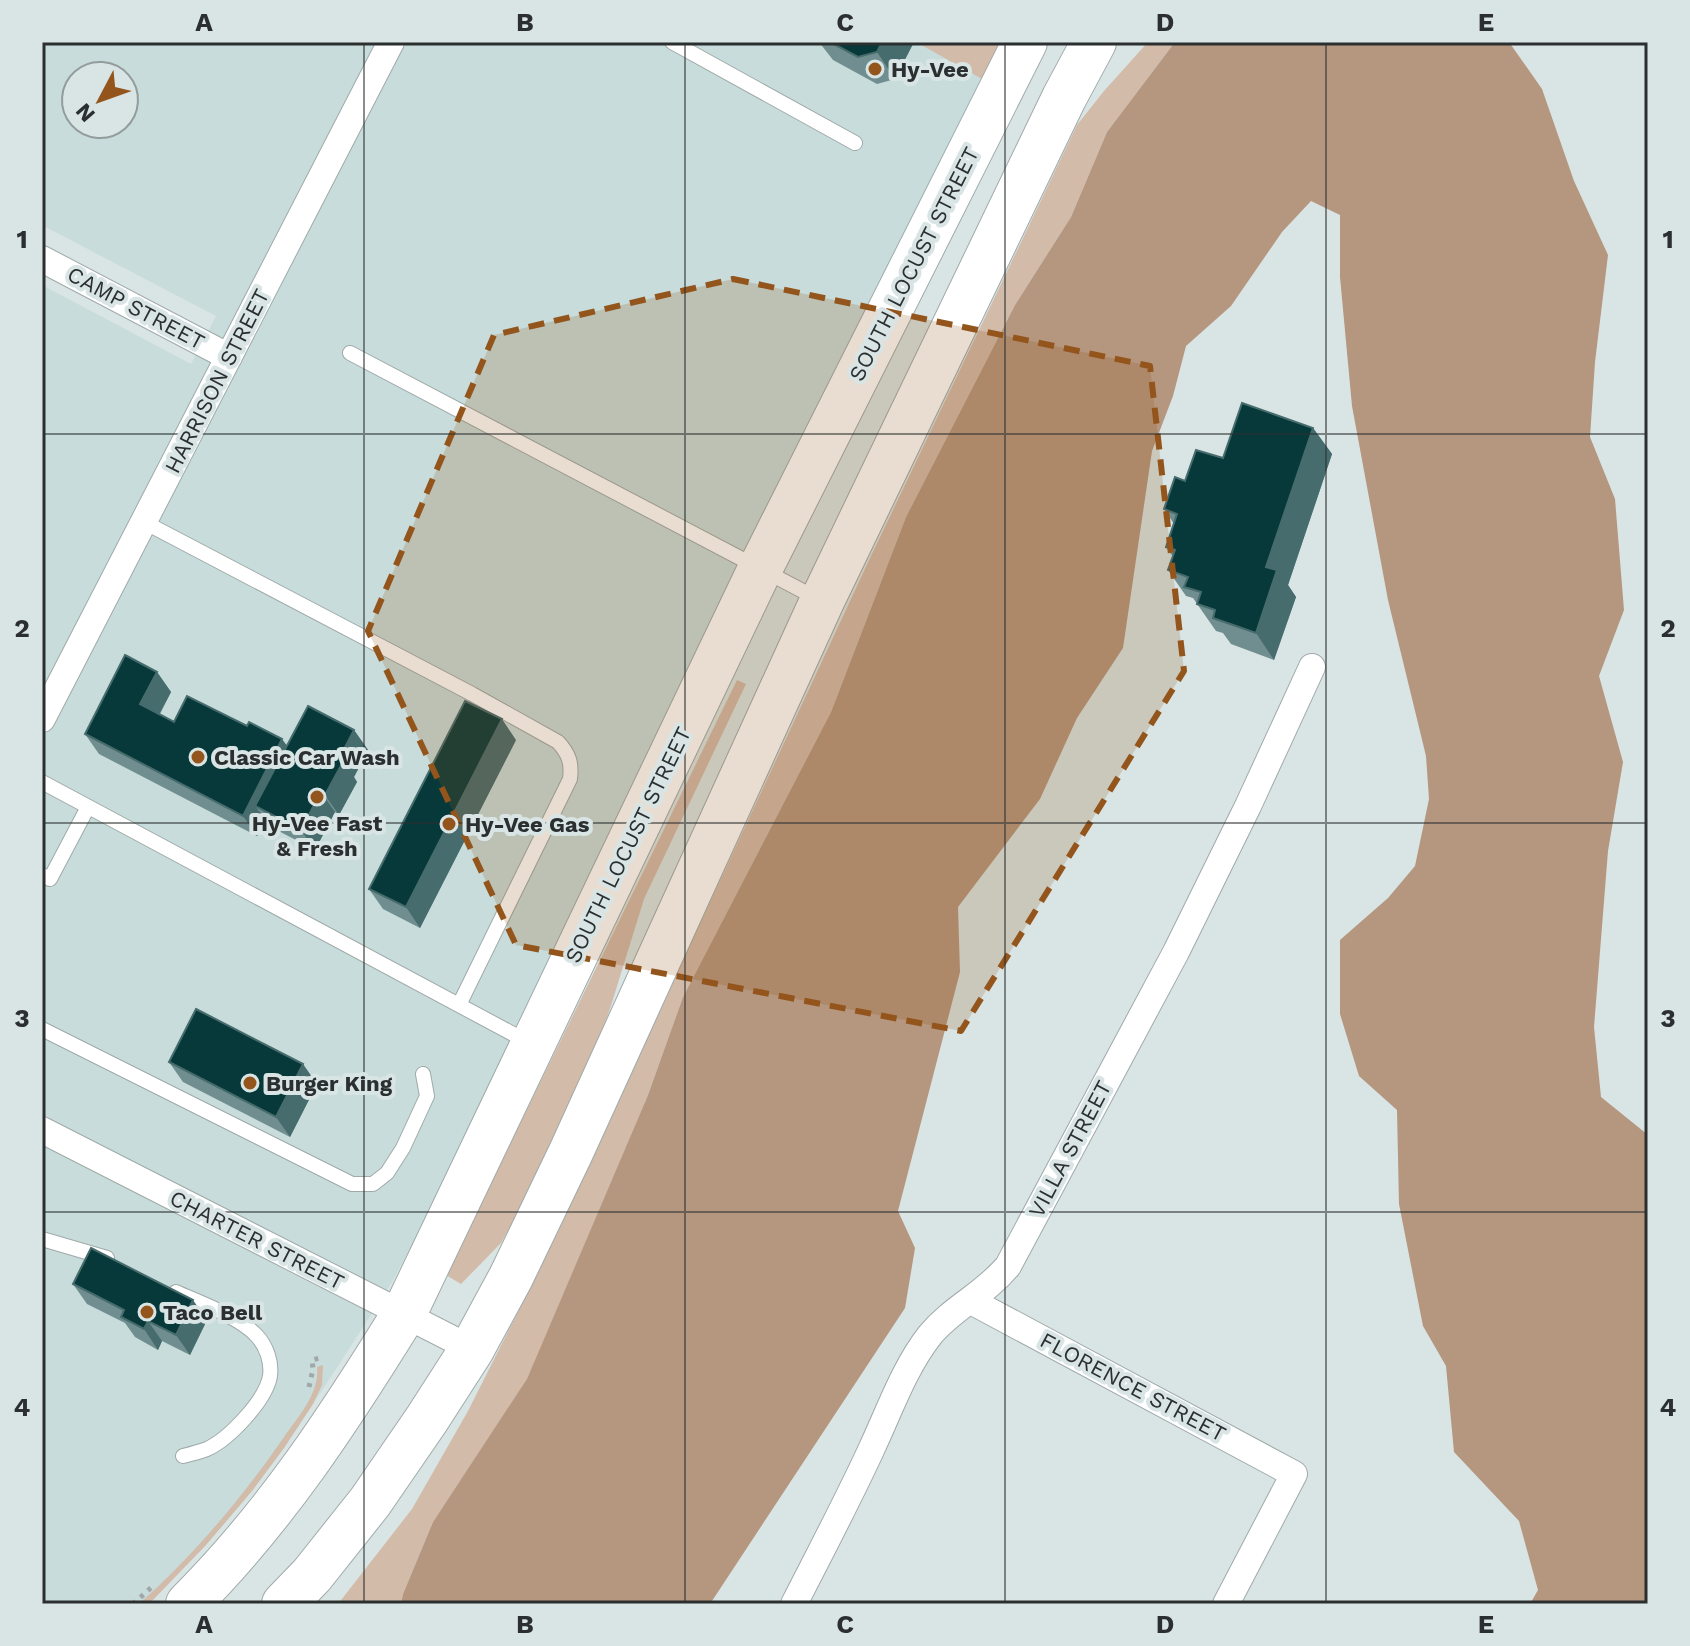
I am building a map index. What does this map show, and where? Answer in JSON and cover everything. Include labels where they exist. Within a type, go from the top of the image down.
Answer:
[{"type":"highway","points":[[284,1604],[312,1575],[370,1502],[472,1349],[511,1277],[822,601],[1064,98],[1094,42]]},
{"type":"highway","points":[[1064,98],[1117,42]]},
{"type":"highway","name":"SOUTH LOCUST STREET","points":[[174,1591],[251,1536],[308,1464],[404,1314],[761,567],[1022,48]]},
{"type":"street","name":"HARRISON STREET","points":[[42,719],[391,42]]},
{"type":"street","name":"CAMP STREET","points":[[42,259],[229,357]]},
{"type":"street","name":"VILLA STREET","points":[[794,1604],[849,1497],[913,1360],[931,1334],[997,1280],[1008,1266],[1176,952],[1312,667]]},
{"type":"street","name":"CHARTER STREET","points":[[42,1130],[472,1349]]},
{"type":"street","name":"FLORENCE STREET","points":[[971,1301],[1294,1474],[1226,1604]]},
{"type":"lane","points":[[672,42],[855,143]]},
{"type":"lane","points":[[350,353],[822,601]]},
{"type":"lane","points":[[144,522],[472,694],[558,742],[567,753],[570,779],[459,1005]]},
{"type":"lane","points":[[42,782],[532,1045]]},
{"type":"lane","points":[[46,877],[88,807]]},
{"type":"lane","points":[[42,1029],[352,1184],[373,1184],[387,1173],[403,1148],[427,1096],[423,1074]]},
{"type":"lane","points":[[42,1239],[120,1264]]},
{"type":"lane","points":[[163,1285],[247,1326],[260,1339],[269,1356],[270,1377],[256,1404],[239,1425],[208,1448],[183,1456]]},
{"type":"path","points":[[306,1394],[311,1382],[312,1360],[320,1358]]},
{"type":"path","points":[[133,1604],[174,1591]]},
{"type":"highlighted area","points":[[733,279],[1150,366],[1184,671],[961,1031],[516,945],[368,631],[494,335]]},
{"type":"shaded area","points":[[42,42],[1000,42],[436,1200],[392,1282],[284,1448],[252,1491],[149,1604],[42,1604],[42,285],[191,364],[216,316],[42,225]]},
{"type":"shaded area","points":[[916,42],[1001,42],[984,80]]},
{"type":"shaded area","points":[[1148,42],[1175,42],[1107,132],[1071,217],[1015,305],[906,517],[831,712],[683,997],[648,1095],[527,1380],[433,1522],[401,1604],[338,1604],[412,1509],[468,1411],[535,1278],[871,556],[1077,125]]},
{"type":"shaded area","points":[[1175,42],[1509,42],[1542,89],[1574,181],[1608,255],[1595,362],[1590,437],[1615,499],[1624,610],[1599,676],[1623,762],[1608,851],[1594,1027],[1601,1097],[1648,1135],[1648,1604],[1530,1604],[1538,1590],[1519,1521],[1454,1452],[1446,1366],[1423,1326],[1399,1204],[1397,1110],[1359,1076],[1340,1014],[1340,940],[1388,898],[1415,866],[1429,799],[1426,756],[1388,600],[1352,406],[1340,277],[1340,215],[1311,201],[1282,232],[1231,306],[1186,346],[1173,396],[1152,451],[1123,648],[1077,718],[1040,799],[958,907],[960,972],[898,1211],[915,1248],[905,1308],[710,1604],[401,1604],[433,1522],[527,1379],[648,1095],[683,997],[831,712],[906,517],[1015,305],[1071,217],[1107,132]]},
{"type":"shaded area","points":[[737,680],[746,684],[644,899],[609,1012],[591,1058],[501,1243],[461,1284],[446,1275]]},
{"type":"shaded area","points":[[323,1365],[322,1385],[313,1404],[252,1491],[150,1603],[139,1604],[198,1546],[251,1482],[307,1404],[315,1386],[317,1367]]},
{"type":"building","points":[[830,42],[882,42],[877,52],[858,57]]},
{"type":"building","points":[[1242,403],[1313,428],[1266,567],[1277,570],[1256,633],[1213,618],[1215,610],[1197,604],[1201,592],[1184,587],[1188,577],[1168,570],[1175,550],[1166,547],[1177,514],[1164,509],[1175,477],[1185,481],[1196,450],[1223,458]]},
{"type":"building","name":"Classic Car Wash","points":[[125,655],[157,672],[140,704],[174,722],[187,696],[247,726],[249,722],[282,739],[243,816],[85,734]]},
{"type":"building","points":[[465,701],[502,719],[406,907],[369,889]]},
{"type":"building","points":[[308,706],[354,730],[339,759],[343,762],[325,795],[321,792],[301,830],[255,806]]},
{"type":"building","name":"Burger King","points":[[196,1009],[303,1064],[276,1117],[169,1062]]},
{"type":"building","points":[[91,1248],[193,1300],[176,1335],[148,1321],[144,1329],[121,1317],[124,1310],[73,1284]]},
{"type":"place","name":"Hy-Vee","points":[[875,69]]},
{"type":"place","name":"Classic Car Wash","points":[[198,757]]},
{"type":"place","name":"Hy-Vee Fast & Fresh","points":[[317,797]]},
{"type":"place","name":"Hy-Vee Gas","points":[[449,824]]},
{"type":"place","name":"Burger King","points":[[250,1083]]},
{"type":"place","name":"Taco Bell","points":[[147,1312]]}]
